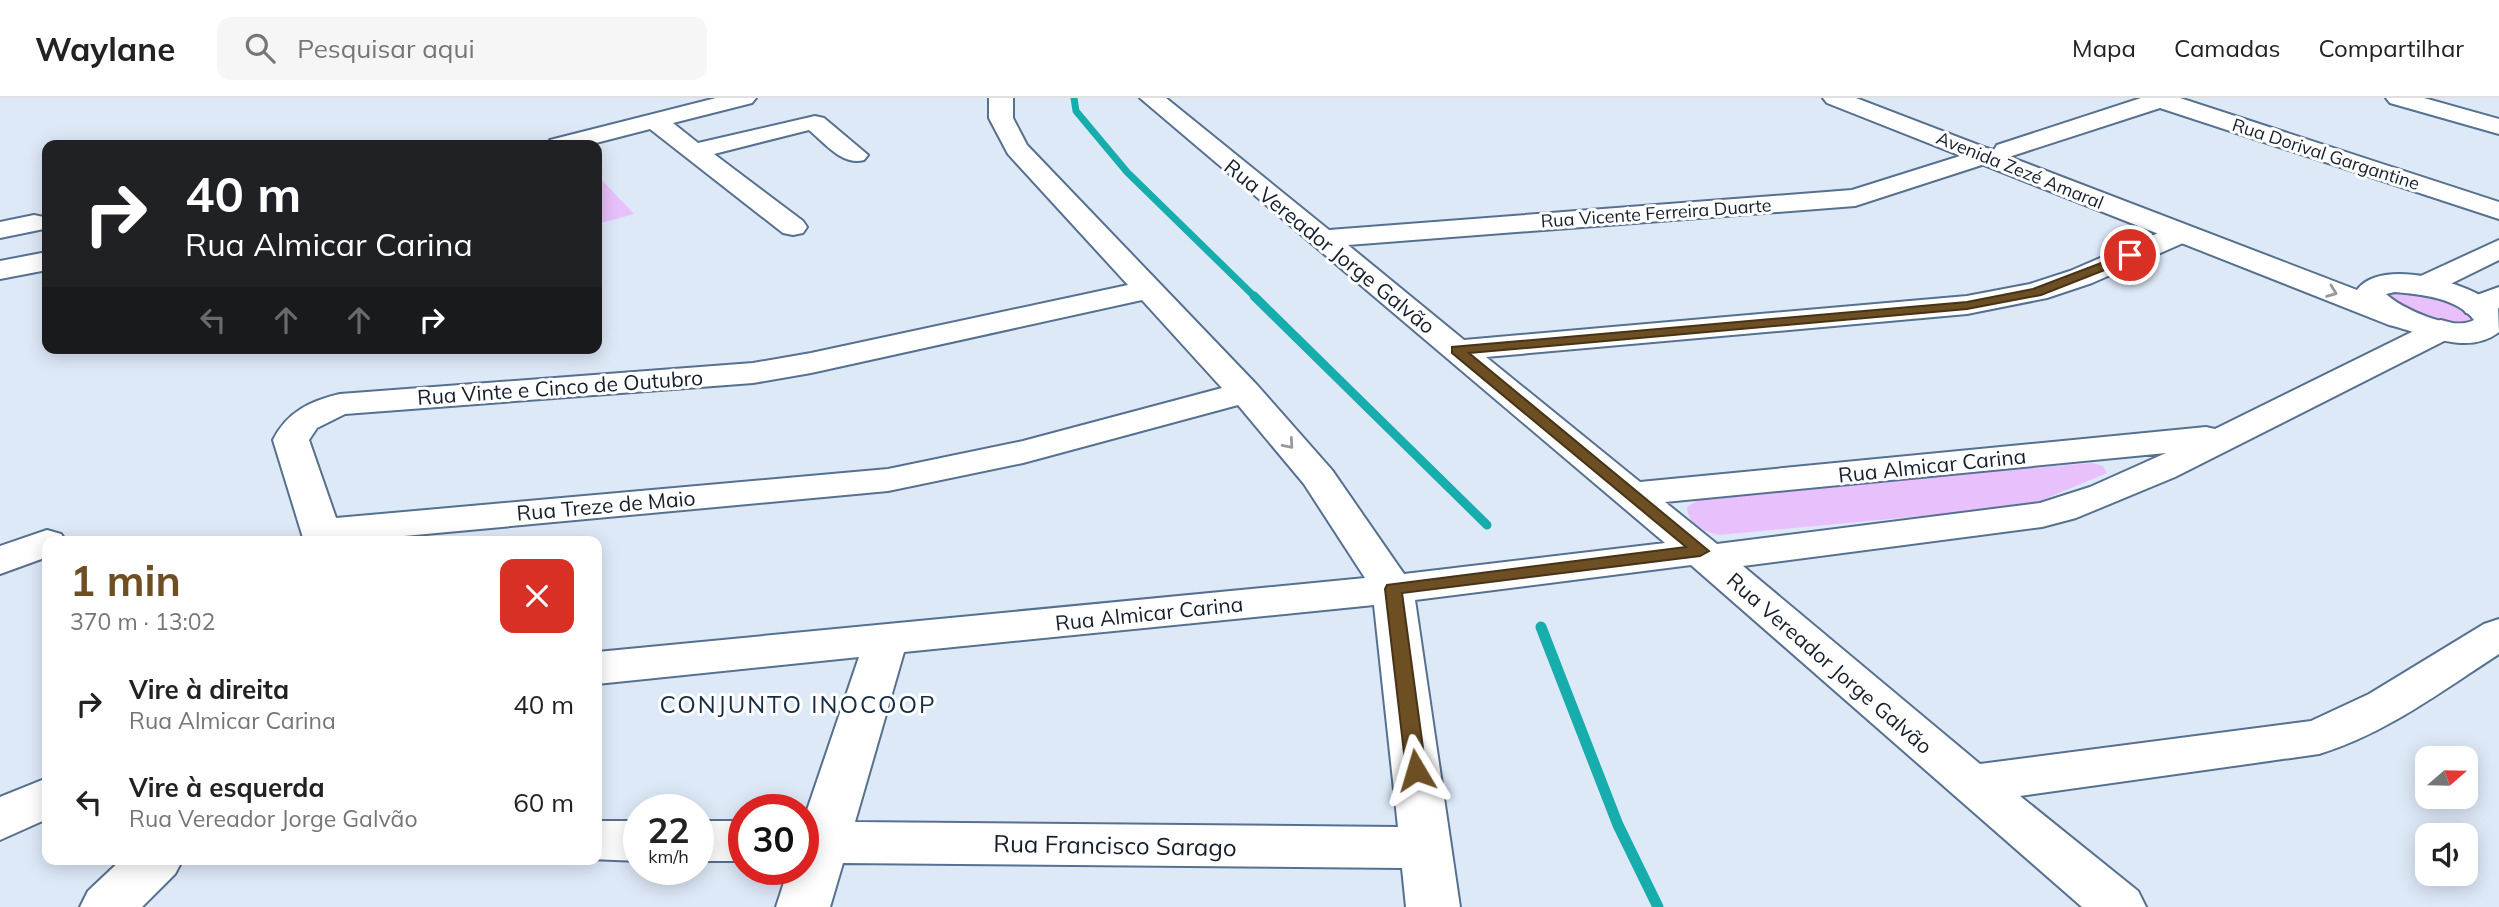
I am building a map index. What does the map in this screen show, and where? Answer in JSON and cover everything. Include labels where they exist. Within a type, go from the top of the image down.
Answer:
[{"type":"street","points":[[579,140],[744,98]]},
{"type":"street","points":[[1001,98],[999,104],[1005,128],[1017,149],[1245,392],[1319,478],[1393,589],[1433,907]]},
{"type":"street","name":"Rua Vereador Jorge Galvão","points":[[1152,98],[1705,554],[1971,784],[2122,906]]},
{"type":"street","name":"Avenida Zezé Amaral","points":[[1835,98],[2292,258],[2388,284],[2423,286],[2492,323]]},
{"type":"street","name":"Avenida Zezé Amaral","points":[[1870,98],[2180,234],[2400,318],[2448,331],[2492,323]]},
{"type":"street","points":[[2400,98],[2499,127]]},
{"type":"street","name":"Rua Vicente Ferreira Duarte","points":[[1321,239],[1855,198],[2160,99]]},
{"type":"street","name":"Rua Dorival Gargantine","points":[[2160,99],[2499,211]]},
{"type":"street","points":[[654,121],[793,227]]},
{"type":"street","points":[[696,151],[815,123],[855,155]]},
{"type":"street","points":[[0,230],[34,223]]},
{"type":"street","points":[[1457,350],[1967,306],[2036,292],[2081,277],[2180,234]]},
{"type":"street","points":[[2423,286],[2499,249]]},
{"type":"street","points":[[0,270],[42,262]]},
{"type":"street","name":"Avenida Zezé Amaral","points":[[2388,284],[2375,287],[2370,293],[2373,300],[2400,318]]},
{"type":"street","name":"Rua Vinte e Cinco de Outubro","points":[[324,536],[291,440],[295,428],[310,417],[340,404],[752,373],[811,363],[1149,289]]},
{"type":"street","name":"Rua Almicar Carina","points":[[602,667],[1393,589],[2042,516],[2113,492],[2448,331]]},
{"type":"street","name":"Rua Treze de Maio","points":[[324,536],[888,480],[950,469],[1058,443],[1245,392]]},
{"type":"street","name":"Rua Almicar Carina","points":[[1632,494],[2232,435]]},
{"type":"street","points":[[0,561],[42,545]]},
{"type":"street","points":[[1971,784],[2319,737],[2385,706],[2499,634]]},
{"type":"street","points":[[819,825],[886,640]]},
{"type":"street","points":[[0,820],[42,799]]},
{"type":"street","points":[[602,841],[623,841]]},
{"type":"street","name":"Rua Francisco Sarago","points":[[819,842],[1426,848]]},
{"type":"street","points":[[107,907],[151,865]]},
{"type":"street","points":[[803,907],[806,885]]},
{"type":"shaded area","points":[[602,180],[634,214],[602,223]]},
{"type":"shaded area","points":[[2390,287],[2459,298],[2481,326],[2412,319],[2381,291]]},
{"type":"shaded area","points":[[2092,463],[2103,466],[2107,473],[2028,506],[1719,535],[1694,523],[1687,507],[1703,497]]},
{"type":"waterway","points":[[1074,98],[1076,111],[1127,172],[1256,298]]},
{"type":"waterway","points":[[1254,296],[1487,525]]},
{"type":"waterway","points":[[1541,627],[1618,825],[1658,907]]},
{"type":"district","name":"CONJUNTO INOCOOP","points":[[798,704]]},
{"type":"route","points":[[1416,770],[1393,589],[1700,551],[1457,350],[1967,306],[2036,292],[2081,277],[2130,255]]}]
